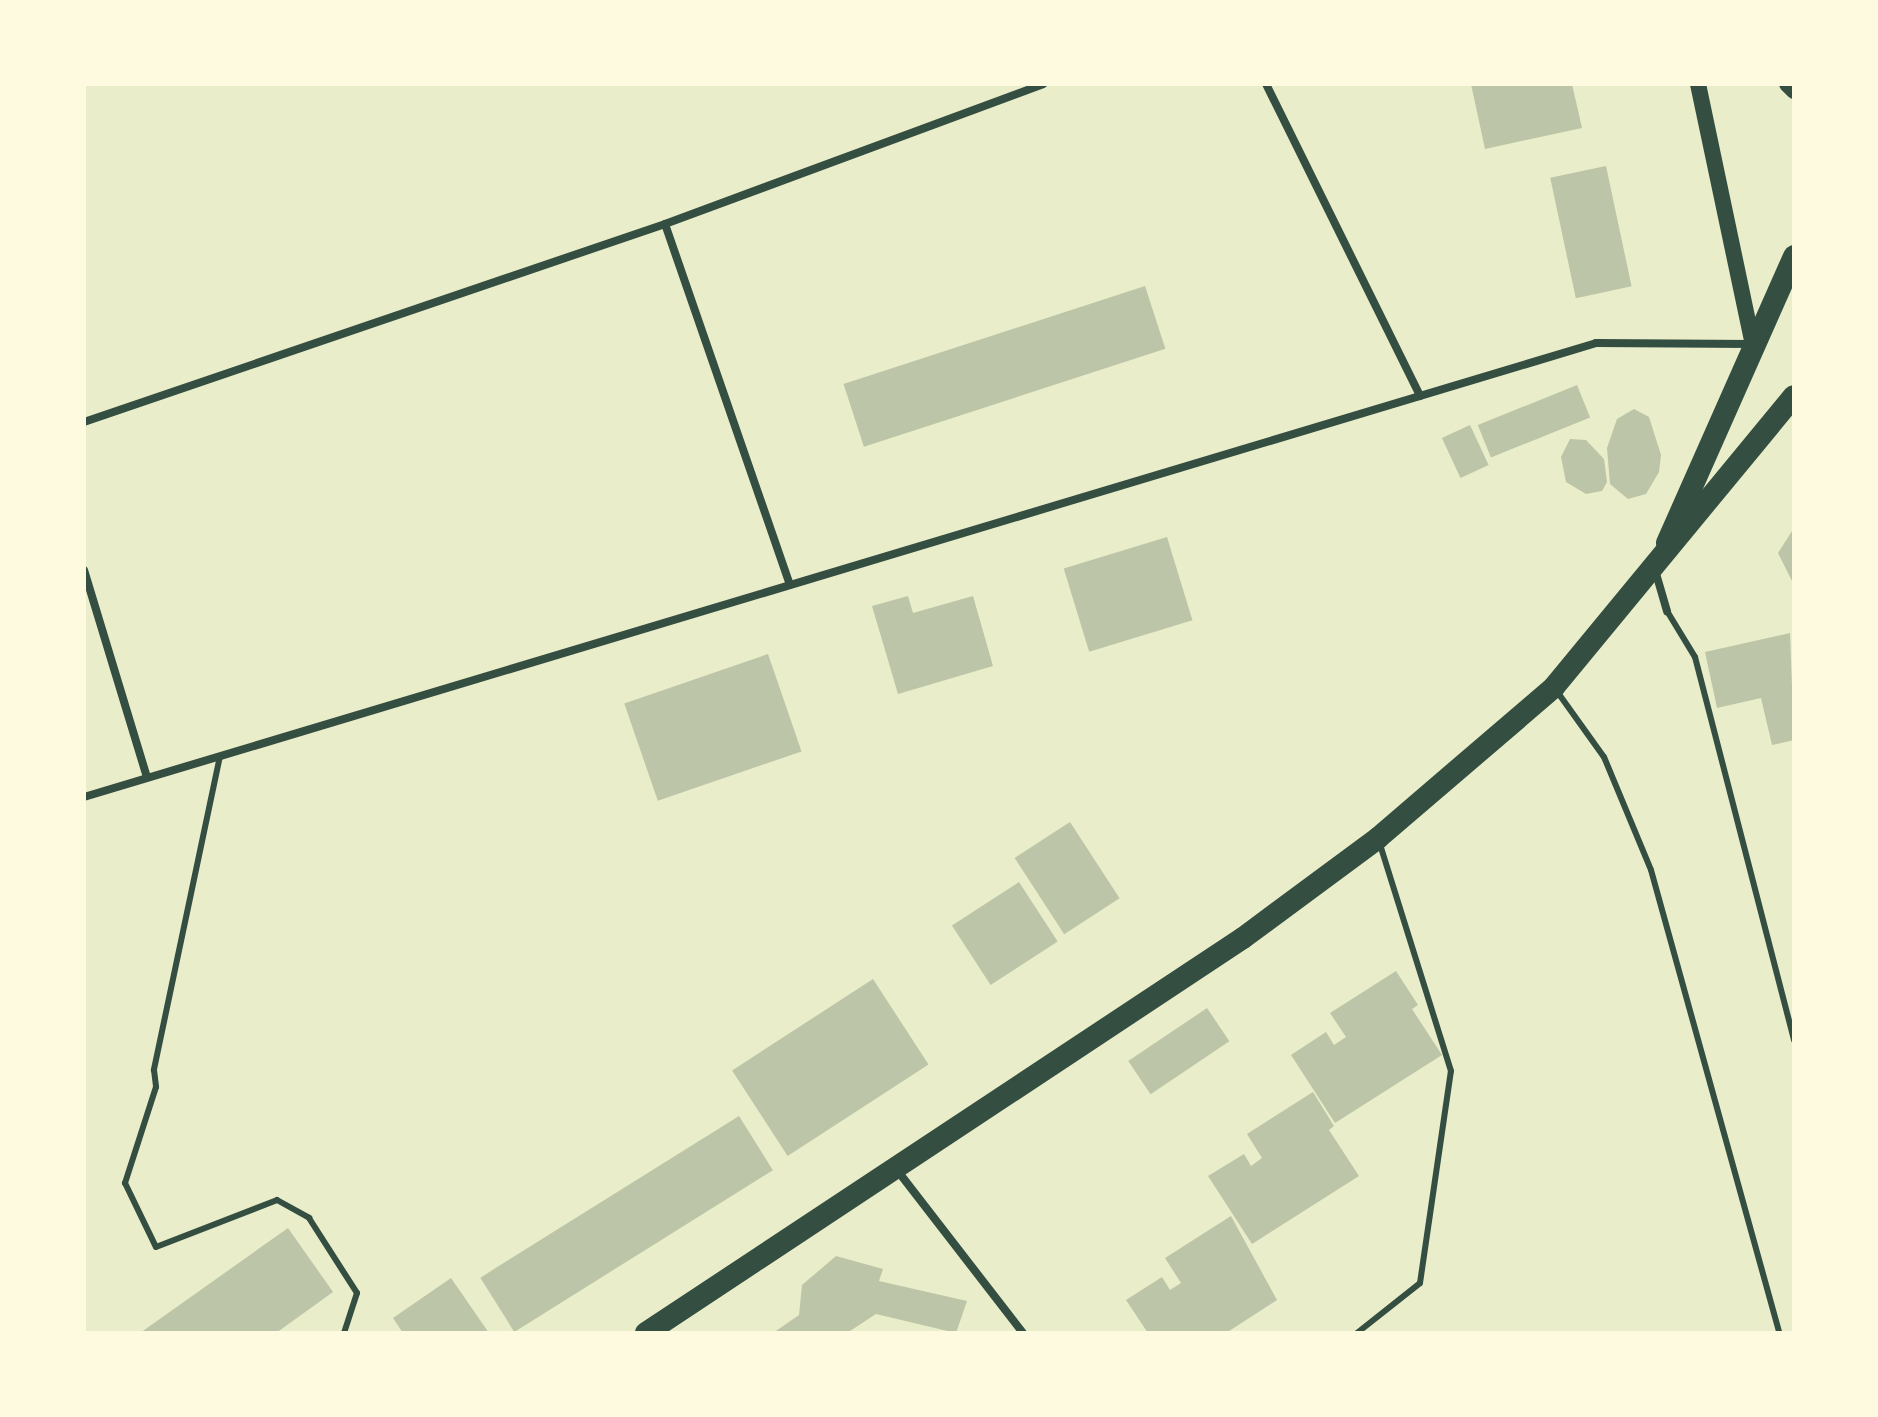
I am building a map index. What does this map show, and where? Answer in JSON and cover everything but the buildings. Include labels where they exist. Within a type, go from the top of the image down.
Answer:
[{"type":"highway","points":[[1655,570],[1794,256]]},
{"type":"highway","points":[[646,1333],[894,1166],[1243,938],[1378,838],[1554,687],[1655,570],[1794,396]]},
{"type":"main road","points":[[1698,84],[1753,344]]},
{"type":"main road","points":[[1787,84],[1794,91]]},
{"type":"street","points":[[84,422],[665,224],[1043,84]]},
{"type":"street","points":[[1266,84],[1420,396]]},
{"type":"street","points":[[665,224],[790,585]]},
{"type":"street","points":[[84,797],[1596,343],[1753,344]]},
{"type":"street","points":[[84,570],[147,778]]},
{"type":"street","points":[[1655,570],[1667,611]]},
{"type":"street","points":[[894,1166],[1023,1333]]},
{"type":"lane","points":[[1667,611],[1695,657],[1794,1040]]},
{"type":"lane","points":[[1554,687],[1604,757],[1651,870],[1779,1333]]},
{"type":"lane","points":[[220,756],[154,1070],[156,1087],[125,1183],[156,1247],[277,1200],[309,1218],[357,1293],[344,1333]]},
{"type":"lane","points":[[1357,1333],[1420,1283],[1451,1071],[1378,838]]}]
